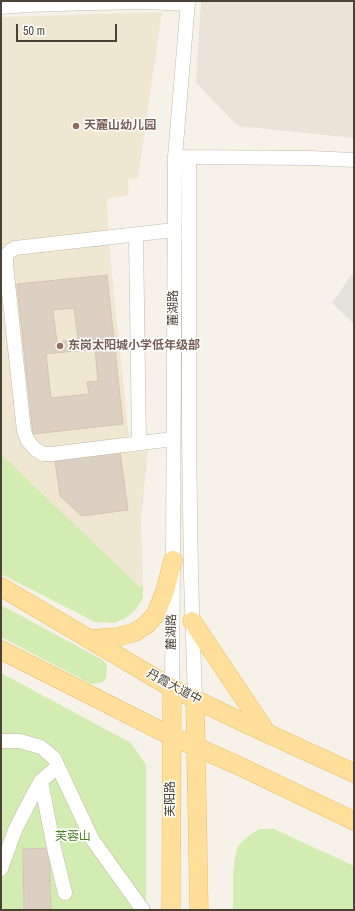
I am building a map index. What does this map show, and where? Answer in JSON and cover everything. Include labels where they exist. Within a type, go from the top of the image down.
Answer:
[{"type":"main road","points":[[90,639],[118,637],[135,632],[146,625],[156,614],[165,591],[173,560]]},
{"type":"main road","name":"丹霞大道中","points":[[1,587],[172,688],[354,773]]},
{"type":"main road","points":[[192,621],[267,733]]},
{"type":"main road","points":[[1,650],[171,736],[235,764],[354,821]]},
{"type":"main road","name":"芙阳路","points":[[171,910],[172,688]]},
{"type":"main road","points":[[195,699],[199,910]]},
{"type":"street","points":[[1,8],[27,5],[92,3],[188,3]]},
{"type":"street","name":"麓湖路","points":[[172,688],[175,156],[188,3]]},
{"type":"street","points":[[175,156],[354,160]]},
{"type":"street","name":"麓湖路","points":[[190,157],[190,568],[195,699]]},
{"type":"street","points":[[173,439],[52,454],[43,454],[35,449],[28,441],[24,431],[6,256],[15,248],[174,230]]},
{"type":"street","points":[[136,235],[139,443]]},
{"type":"street","points":[[1,741],[20,741],[41,747],[54,758],[92,839],[143,910]]},
{"type":"street","points":[[1,869],[16,830],[33,794],[41,781],[57,767]]},
{"type":"street","points":[[41,781],[64,894]]},
{"type":"shaded area","points":[[201,1],[354,1],[354,138],[238,126],[196,83]]},
{"type":"shaded area","points":[[162,12],[138,178],[128,179],[129,195],[107,199],[110,255],[130,448],[131,452],[148,450],[141,522],[143,585],[140,587],[1,454],[1,17]]},
{"type":"shaded area","points":[[354,271],[354,324],[332,303]]},
{"type":"green space","points":[[1,454],[140,587],[143,585],[143,598],[136,609],[126,618],[114,623],[95,622],[1,574]]},
{"type":"green space","points":[[1,605],[103,660],[106,663],[107,669],[106,678],[103,682],[91,684],[1,637]]},
{"type":"green space","name":"芙蓉山","points":[[1,673],[131,743],[146,765],[146,910],[1,910]]},
{"type":"green space","points":[[260,829],[274,829],[354,866],[354,910],[233,910],[233,873],[238,846],[251,834]]},
{"type":"building","points":[[107,275],[123,424],[33,434],[17,284]],"holes":[[[74,308],[78,339],[57,342],[53,310]],[[95,349],[98,381],[87,382],[89,394],[51,398],[46,354]]]},
{"type":"building","points":[[120,452],[128,510],[82,516],[60,496],[55,461]]},
{"type":"building","points":[[49,848],[51,910],[24,910],[23,849]]},
{"type":"place","name":"天麓山幼儿园","points":[[76,126]]},
{"type":"place","name":"东岗太阳城小学低年级部","points":[[60,346]]}]
